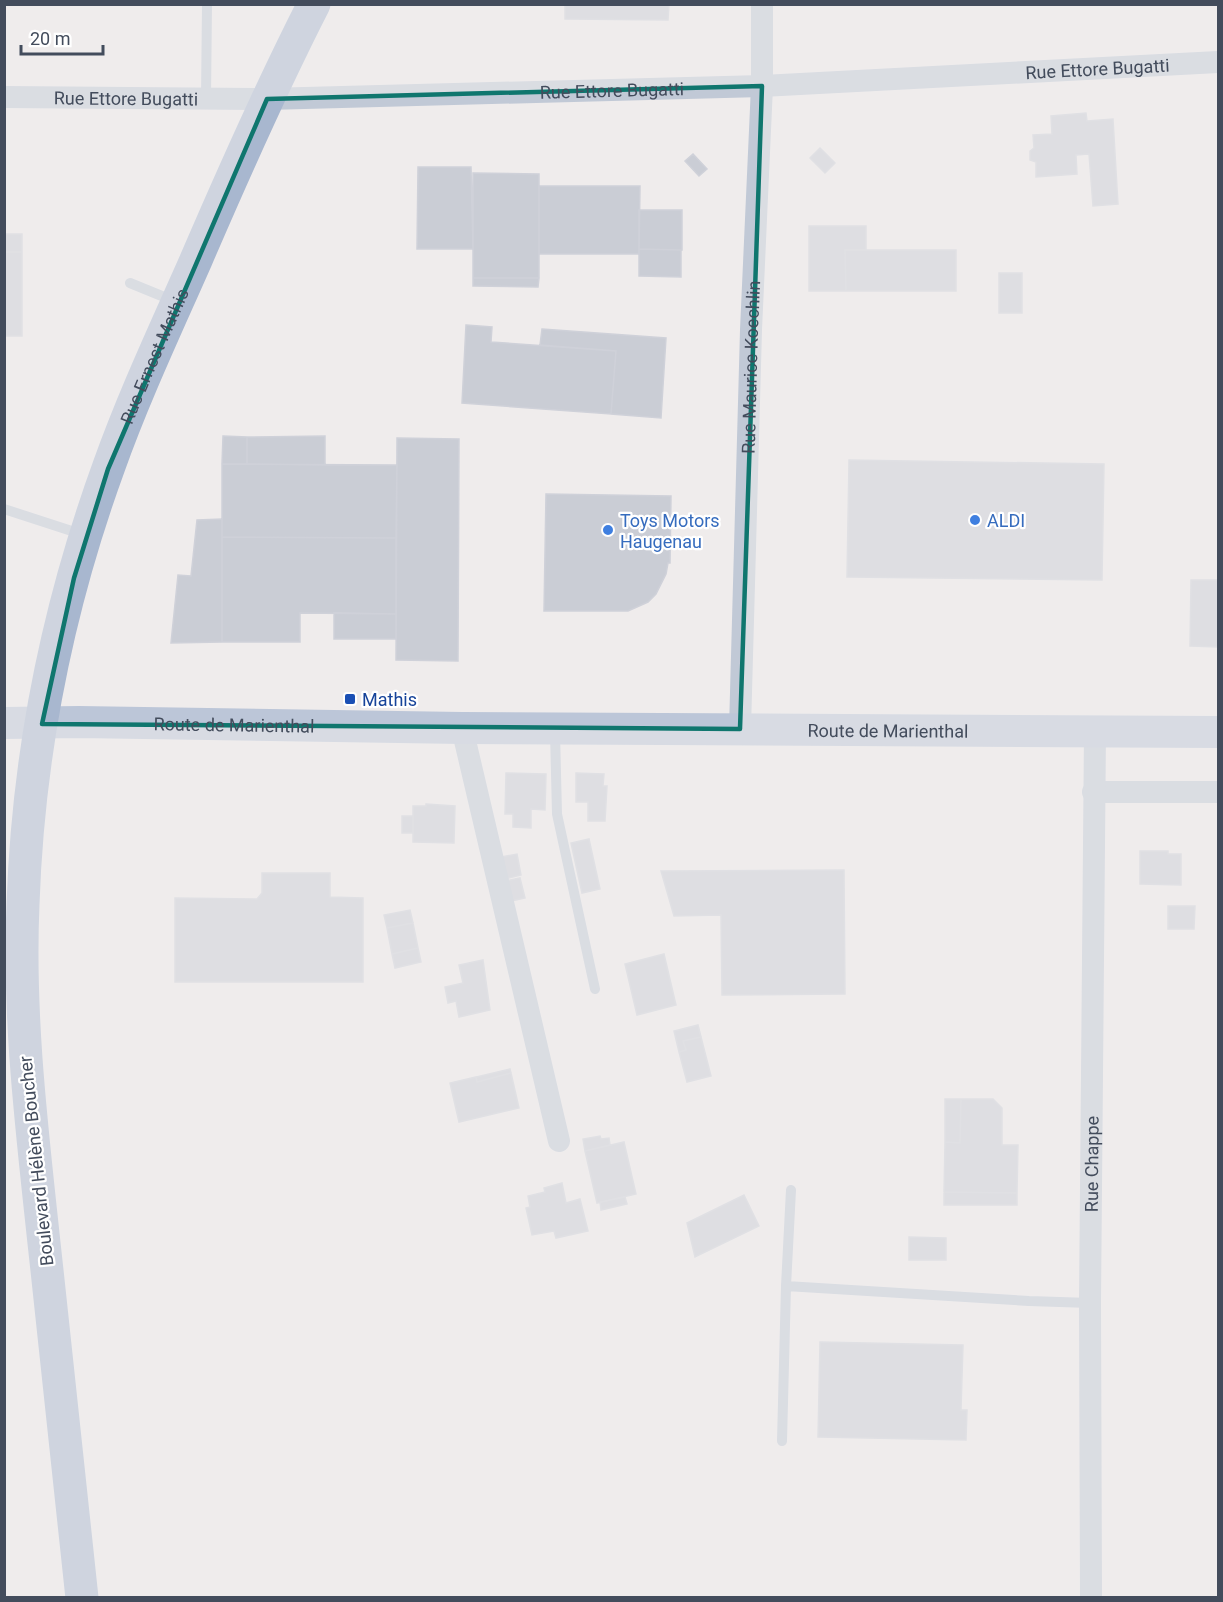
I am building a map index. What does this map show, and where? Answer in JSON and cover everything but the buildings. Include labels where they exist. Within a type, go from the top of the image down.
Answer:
[{"type":"main road","name":"Rue Ernest Mathis","points":[[42,724],[62,628],[86,536],[124,427],[267,99],[314,4]]},
{"type":"main road","name":"Boulevard Hélène Boucher","points":[[42,724],[32,790],[22,904],[23,1029],[30,1116],[82,1598]]},
{"type":"street","name":"Rue Maurice Koechlin","points":[[740,729],[751,341],[762,86],[762,4]]},
{"type":"street","name":"Rue Ettore Bugatti","points":[[4,97],[267,99],[762,86],[1218,62]]},
{"type":"street","name":"Route de Marienthal","points":[[4,723],[79,722],[555,729],[1218,732]]},
{"type":"street","points":[[462,728],[559,1141]]},
{"type":"street","name":"Rue Chappe","points":[[1091,1598],[1090,1303],[1095,731]]},
{"type":"street","points":[[1093,792],[1218,792]]},
{"type":"lane","points":[[206,98],[207,4]]},
{"type":"lane","points":[[130,283],[177,302]]},
{"type":"lane","points":[[4,509],[86,536]]},
{"type":"lane","points":[[555,729],[557,813],[595,989]]},
{"type":"lane","points":[[782,1441],[791,1190]]},
{"type":"lane","points":[[786,1286],[1090,1303]]},
{"type":"highlighted area","points":[[762,86],[740,729],[42,724],[74,578],[108,469],[267,99]]},
{"type":"place","name":"ALDI","points":[[975,520]]},
{"type":"place","name":"Toys Motors Haugenau","points":[[608,530]]},
{"type":"place","name":"Mathis","points":[[350,699]]}]
